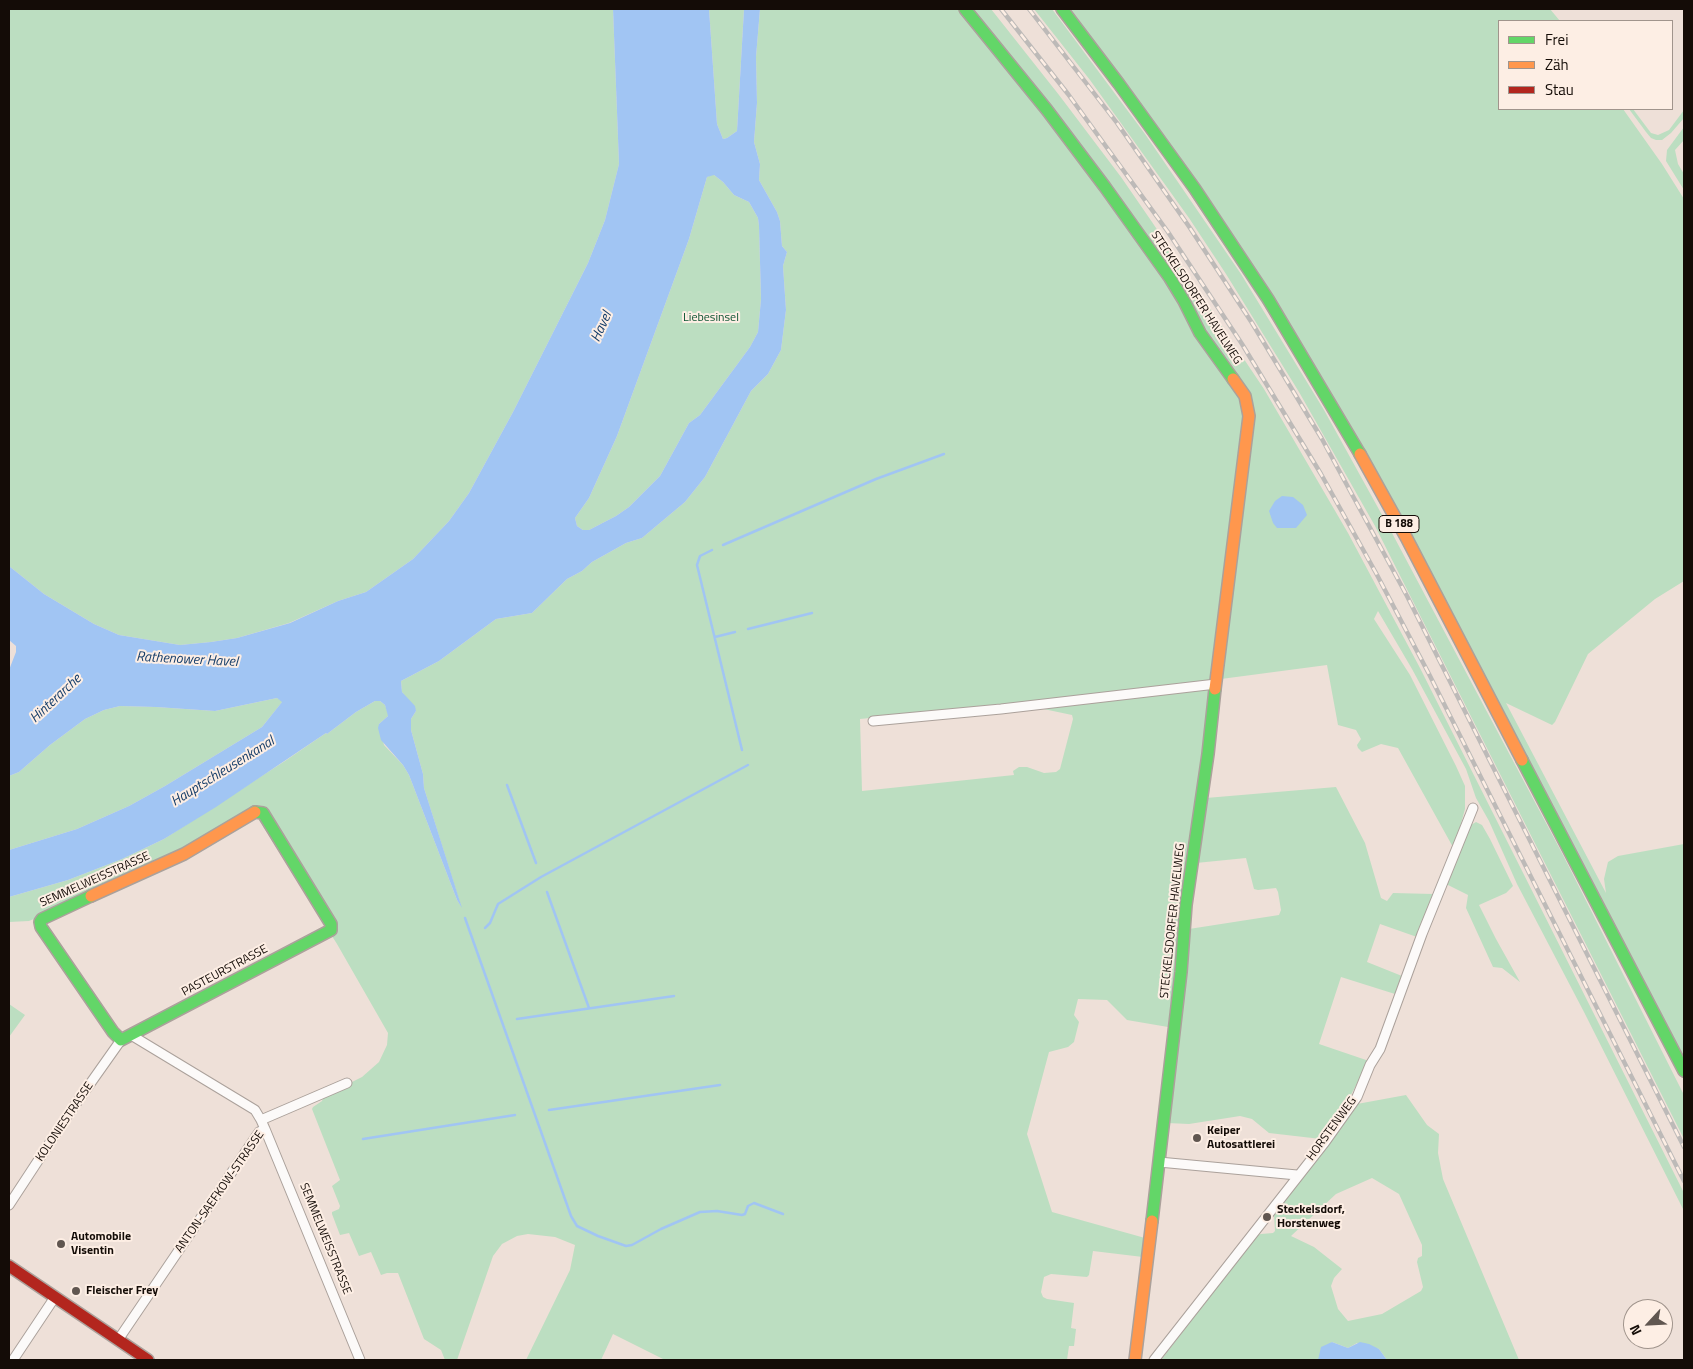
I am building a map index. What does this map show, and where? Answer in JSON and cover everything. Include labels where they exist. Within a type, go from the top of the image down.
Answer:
[{"type":"street","name":"STECKELSDORFER HAVELWEG","points":[[965,9],[1047,110],[1170,278],[1200,333],[1244,396],[1248,406],[1249,416],[1216,684],[1186,905],[1181,972],[1135,1360]]},
{"type":"street","name":"B 188","points":[[1062,9],[1120,84],[1195,189],[1268,299],[1338,415],[1406,536],[1684,1071]]},
{"type":"street","points":[[872,721],[1001,709],[1216,684]]},
{"type":"street","name":"HORSTENWEG","points":[[1154,1360],[1297,1175],[1325,1142],[1357,1097],[1370,1065],[1380,1049],[1422,934],[1473,808]]},
{"type":"street","name":"SEMMELWEISSTRASSE","points":[[331,930],[331,924],[263,813],[260,812],[255,812],[184,854],[43,918],[40,922],[41,927],[113,1032],[255,1110],[263,1124],[360,1360]]},
{"type":"street","name":"PASTEURSTRASSE","points":[[126,1038],[331,930]]},
{"type":"street","name":"KOLONIESTRASSE","points":[[9,1205],[68,1115],[126,1038]]},
{"type":"street","name":"ANTON-SAEFKOW-STRASSE","points":[[118,1340],[263,1124],[347,1083]]},
{"type":"street","points":[[1158,1162],[1297,1175]]},
{"type":"street","points":[[9,1266],[148,1360]]},
{"type":"street","points":[[13,1360],[55,1297]]},
{"type":"green space","points":[[9,9],[613,9],[619,164],[605,220],[588,263],[513,412],[469,493],[449,521],[413,559],[366,592],[338,601],[289,623],[237,638],[180,645],[119,635],[94,624],[44,594],[9,566]]},
{"type":"green space","points":[[709,9],[744,9],[737,131],[723,139],[717,124]]},
{"type":"green space","points":[[760,9],[991,9],[1121,177],[1152,222],[1264,389],[1348,533],[1420,668],[1684,1193],[1684,1211],[1517,884],[1489,821],[1476,798],[1466,769],[1378,611],[1374,619],[1410,675],[1465,786],[1465,809],[1454,849],[1398,748],[1381,744],[1362,752],[1357,745],[1361,739],[1356,730],[1338,725],[1327,665],[1221,679],[1253,415],[1175,292],[1239,394],[1244,415],[1168,1027],[1127,1020],[1107,1000],[1078,999],[1074,1015],[1079,1022],[1074,1042],[1068,1047],[1049,1052],[1027,1134],[1052,1212],[1145,1238],[1143,1257],[1093,1251],[1087,1277],[1051,1274],[1044,1277],[1041,1292],[1043,1297],[1074,1303],[1071,1328],[1076,1329],[1074,1346],[1069,1346],[1067,1360],[665,1360],[613,1334],[601,1360],[526,1360],[570,1270],[575,1245],[555,1237],[528,1234],[517,1236],[502,1244],[493,1256],[457,1360],[445,1360],[441,1350],[424,1339],[398,1273],[381,1275],[371,1252],[359,1256],[349,1233],[340,1235],[332,1214],[340,1206],[332,1186],[340,1180],[312,1109],[322,1101],[324,1096],[362,1077],[379,1062],[387,1045],[388,1033],[337,944],[252,809],[189,849],[114,885],[29,921],[9,922],[9,897],[68,880],[122,859],[164,839],[375,701],[380,701],[385,705],[388,713],[388,716],[379,724],[384,745],[403,765],[409,775],[457,900],[461,906],[424,788],[423,774],[411,730],[411,719],[416,711],[402,692],[401,681],[439,661],[496,619],[532,613],[567,579],[626,543],[642,538],[685,502],[705,477],[751,391],[768,374],[781,350],[786,310],[783,266],[787,252],[782,246],[780,221],[777,212],[759,180],[760,164],[754,142],[757,103],[756,57]],"holes":[[[1015,703],[1072,715],[1073,719],[1060,769],[1056,772],[1044,773],[1027,767],[1019,767],[1013,771],[1014,775],[862,791],[860,719]]]},
{"type":"green space","points":[[1034,9],[1052,9],[1145,134],[1241,274],[1324,410],[1392,533],[1563,855],[1684,1095],[1684,1139],[1375,526],[1299,392],[1189,218],[1090,80]]},
{"type":"green space","points":[[1068,9],[1550,9],[1559,20],[1498,20],[1498,110],[1624,110],[1684,199],[1684,581],[1655,599],[1588,654],[1552,725],[1506,703],[1606,893],[1604,879],[1608,862],[1618,856],[1684,844],[1684,1059],[1392,500]]},
{"type":"green space","points":[[1630,110],[1634,110],[1651,133],[1658,135],[1669,130],[1684,110],[1684,118],[1671,133],[1662,140],[1651,138]]},
{"type":"green space","points":[[1684,127],[1684,140],[1675,150],[1678,164],[1684,174],[1684,190],[1666,161],[1667,150]]},
{"type":"green space","name":"Liebesinsel","points":[[714,175],[723,182],[734,195],[749,202],[758,218],[761,299],[758,332],[750,347],[700,415],[689,423],[660,476],[629,507],[589,530],[583,530],[577,526],[575,518],[589,498],[617,436],[689,239],[707,177]]},
{"type":"green space","points":[[277,698],[283,701],[262,727],[165,786],[129,806],[77,829],[9,850],[9,776],[19,772],[50,745],[85,719],[104,710],[120,706],[215,711]]},
{"type":"green space","points":[[1336,787],[1365,843],[1381,898],[1387,901],[1393,893],[1433,894],[1417,937],[1380,924],[1367,962],[1402,976],[1395,994],[1341,977],[1319,1044],[1369,1061],[1345,1106],[1321,1139],[1269,1133],[1252,1119],[1240,1116],[1189,1124],[1167,1123],[1189,929],[1279,915],[1281,910],[1276,888],[1254,889],[1246,858],[1196,863],[1206,798]]},
{"type":"green space","points":[[1476,822],[1482,825],[1513,886],[1506,893],[1479,905],[1520,982],[1502,968],[1493,967],[1466,908],[1468,895],[1446,884],[1471,825]]},
{"type":"green space","points":[[9,1004],[25,1015],[9,1037]]},
{"type":"green space","points":[[1406,1095],[1427,1125],[1439,1134],[1438,1153],[1443,1179],[1519,1360],[1387,1360],[1379,1349],[1357,1343],[1348,1348],[1332,1342],[1318,1360],[1161,1360],[1257,1235],[1273,1233],[1275,1231],[1274,1213],[1357,1104]],"holes":[[[1372,1178],[1399,1194],[1422,1245],[1422,1256],[1418,1258],[1417,1262],[1423,1287],[1421,1291],[1382,1314],[1348,1321],[1338,1309],[1331,1286],[1334,1278],[1342,1269],[1314,1247],[1291,1236],[1336,1194]]]},
{"type":"water","points":[[613,9],[709,9],[717,124],[723,139],[737,131],[744,9],[760,9],[756,57],[757,103],[754,142],[760,164],[759,180],[777,212],[780,221],[782,246],[787,252],[783,266],[786,310],[781,350],[768,374],[751,391],[705,477],[685,502],[642,538],[626,543],[567,579],[532,613],[496,619],[439,661],[401,681],[402,692],[415,706],[416,711],[411,719],[411,730],[423,774],[424,788],[462,908],[457,900],[409,775],[403,765],[381,740],[379,724],[388,716],[385,705],[380,701],[375,701],[356,712],[327,734],[164,839],[122,859],[68,880],[9,897],[9,850],[77,829],[129,806],[262,727],[282,702],[277,698],[215,711],[120,706],[104,710],[85,719],[50,745],[19,772],[9,776],[9,670],[16,652],[16,646],[9,640],[9,566],[44,594],[94,624],[119,635],[180,645],[237,638],[290,623],[338,601],[366,592],[413,559],[449,521],[469,493],[513,412],[588,263],[605,220],[619,164]],"holes":[[[714,175],[734,195],[749,202],[758,218],[761,299],[758,332],[750,347],[700,415],[689,423],[660,476],[629,507],[589,530],[583,530],[577,526],[575,518],[589,498],[617,436],[689,239],[707,177]]]},
{"type":"water","points":[[1282,496],[1293,497],[1303,505],[1307,515],[1296,528],[1277,528],[1273,523],[1269,511],[1275,501]]},
{"type":"water","points":[[1332,1342],[1348,1348],[1360,1342],[1369,1344],[1379,1349],[1387,1360],[1318,1360],[1321,1347]]},
{"type":"waterway","points":[[723,545],[876,479],[944,454]]},
{"type":"waterway","points":[[712,550],[700,556],[697,565],[742,750]]},
{"type":"waterway","points":[[748,629],[812,613]]},
{"type":"waterway","points":[[715,637],[735,632]]},
{"type":"waterway","points":[[485,928],[490,923],[498,904],[541,877],[748,765]]},
{"type":"waterway","points":[[507,785],[536,863]]},
{"type":"waterway","points":[[547,892],[589,1008]]},
{"type":"waterway","points":[[465,918],[571,1216],[577,1226],[626,1246],[632,1245],[661,1229],[700,1212],[717,1211],[742,1215],[745,1214],[748,1206],[754,1203],[783,1214]]},
{"type":"waterway","points":[[517,1019],[674,996]]},
{"type":"waterway","points":[[549,1110],[720,1085]]},
{"type":"waterway","points":[[363,1139],[515,1115]]},
{"type":"railway","points":[[1001,9],[1068,94],[1168,232],[1242,344],[1321,474],[1429,674],[1684,1181]]},
{"type":"railway","points":[[1029,9],[1117,123],[1190,228],[1252,323],[1322,439],[1407,596],[1684,1147]]},
{"type":"traffic: fast","points":[[965,9],[1047,110],[1105,187],[1170,278],[1200,333],[1233,379]]},
{"type":"traffic: fast","points":[[1062,9],[1195,189],[1268,299],[1360,454]]},
{"type":"traffic: fast","points":[[1152,1221],[1181,972],[1186,905],[1208,754],[1215,689]]},
{"type":"traffic: fast","points":[[1522,760],[1684,1071]]},
{"type":"traffic: fast","points":[[91,896],[42,919],[40,922],[41,927],[113,1032],[121,1040],[331,930],[331,924],[263,813],[255,812]]},
{"type":"traffic: slow","points":[[1215,689],[1249,416],[1245,396],[1233,379]]},
{"type":"traffic: slow","points":[[1360,454],[1406,537],[1522,760]]},
{"type":"traffic: slow","points":[[91,896],[184,854],[255,812]]},
{"type":"traffic: slow","points":[[1135,1360],[1152,1221]]},
{"type":"traffic: jam","points":[[9,1266],[148,1360]]},
{"type":"place","name":"Keiper Autosattlerei","points":[[1197,1138]]},
{"type":"place","name":"Steckelsdorf, Horstenweg","points":[[1267,1217]]},
{"type":"place","name":"Automobile Visentin","points":[[61,1244]]},
{"type":"place","name":"Fleischer Frey","points":[[76,1291]]},
{"type":"water label","name":"Havel","points":[[602,327]]},
{"type":"water label","name":"Rathenower Havel","points":[[187,660]]},
{"type":"water label","name":"Hinterarche","points":[[56,699]]},
{"type":"water label","name":"Hauptschleusenkanal","points":[[223,772]]}]
